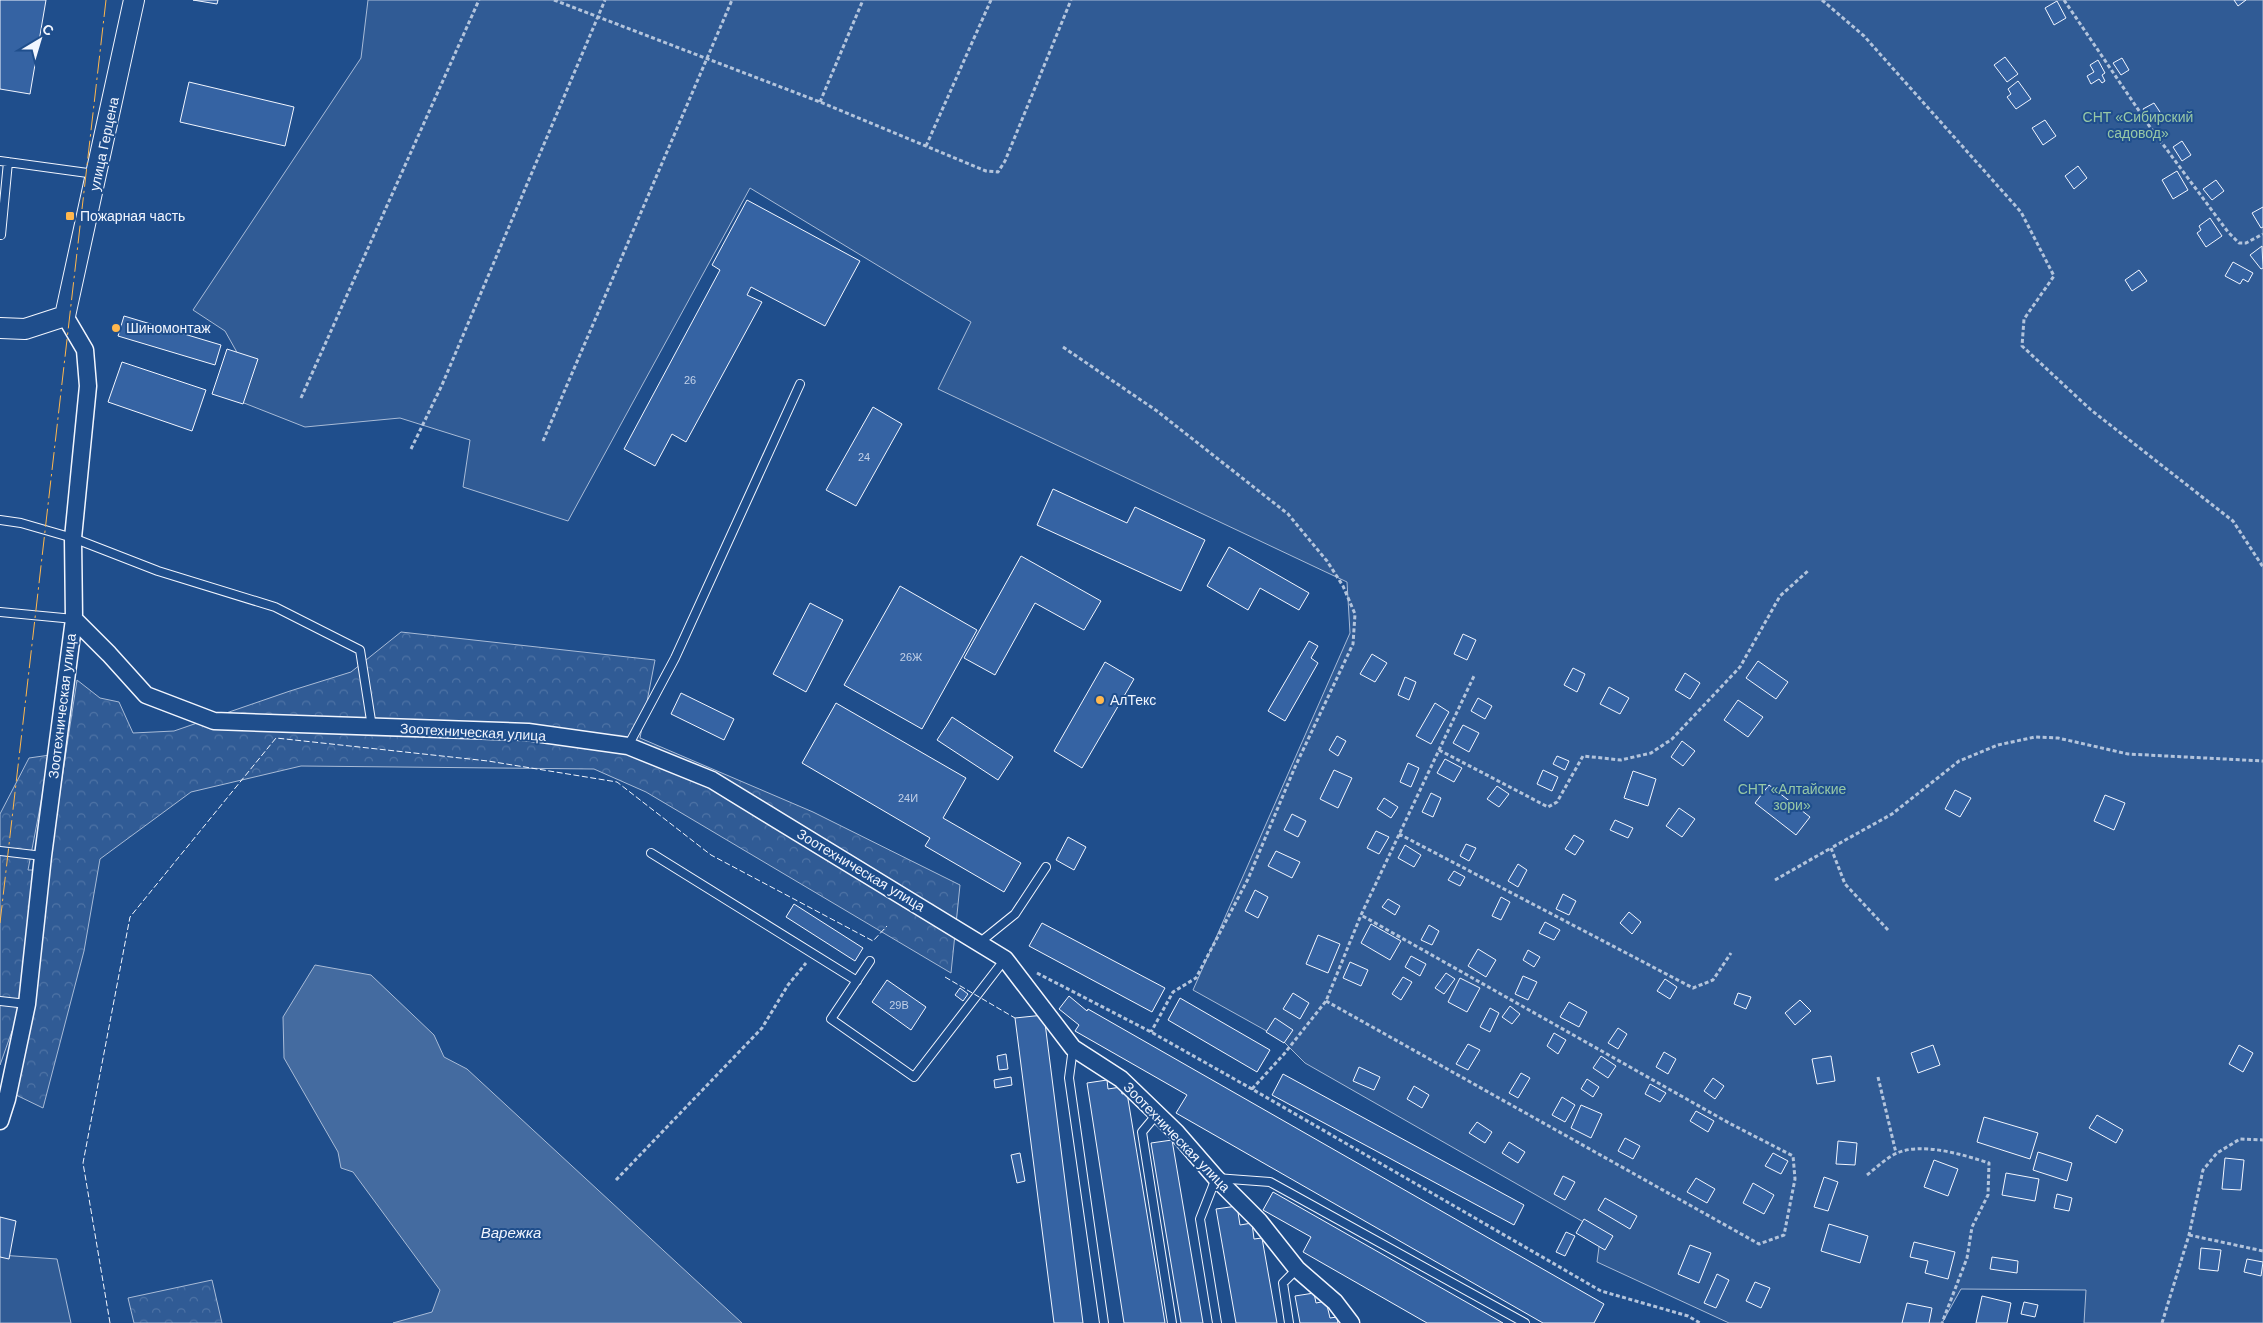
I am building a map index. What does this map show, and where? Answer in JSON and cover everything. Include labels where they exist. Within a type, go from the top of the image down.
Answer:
[{"type":"street","name":"улица Герцена","points":[[65,316],[134,0]]},
{"type":"street","points":[[0,328],[25,329],[65,316],[86,350],[88,386],[73,538],[74,619]]},
{"type":"street","name":"Зоотехническая улица","points":[[74,619],[146,695],[214,721],[528,732],[628,746],[712,780],[1005,959],[1073,1048],[1121,1079],[1176,1132],[1216,1178],[1259,1221],[1297,1269],[1335,1302],[1351,1323]]},
{"type":"street","name":"Зоотехническая улица","points":[[0,1121],[7,1099],[27,1004],[43,856],[74,619]]},
{"type":"lane","points":[[1,235],[4,162],[97,175]]},
{"type":"lane","points":[[628,746],[675,658],[800,384]]},
{"type":"lane","points":[[0,520],[21,523],[73,538],[158,571],[275,607],[360,650],[372,727]]},
{"type":"lane","points":[[0,612],[74,619]]},
{"type":"lane","points":[[0,851],[43,856]]},
{"type":"lane","points":[[651,853],[857,981]]},
{"type":"lane","points":[[979,943],[1014,914],[1046,867]]},
{"type":"lane","points":[[870,960],[831,1019],[914,1077],[1005,959]]},
{"type":"lane","points":[[0,1001],[27,1004]]},
{"type":"lane","points":[[1073,1048],[1069,1078],[1104,1323]]},
{"type":"lane","points":[[1157,1114],[1142,1132],[1172,1323]]},
{"type":"lane","points":[[1218,1323],[1200,1219],[1216,1178],[1270,1182],[1525,1323]]},
{"type":"lane","points":[[1290,1323],[1283,1283],[1297,1269]]},
{"type":"path","points":[[301,398],[479,0]]},
{"type":"path","points":[[554,0],[820,102],[986,171],[998,172],[1005,161],[1071,0]]},
{"type":"path","points":[[412,449],[442,385],[605,0]]},
{"type":"path","points":[[543,441],[732,0]]},
{"type":"path","points":[[820,102],[863,0]]},
{"type":"path","points":[[926,146],[991,0]]},
{"type":"path","points":[[1822,0],[1864,36],[2021,212],[2054,276],[2024,319],[2022,346],[2091,410],[2233,522],[2263,567]]},
{"type":"path","points":[[2064,0],[2150,128],[2228,232],[2239,243],[2246,243],[2263,234]]},
{"type":"path","points":[[1063,347],[1157,411],[1288,514],[1327,561],[1343,586],[1355,614],[1353,644],[1295,767],[1248,879],[1196,978],[1173,992],[1151,1032]]},
{"type":"path","points":[[1439,750],[1548,807],[1556,802],[1583,756],[1621,760],[1651,753],[1672,739],[1740,668],[1780,596],[1809,570]]},
{"type":"path","points":[[1252,1089],[1284,1054],[1326,1001],[1360,915],[1474,676]]},
{"type":"path","points":[[1775,880],[1892,814],[1959,761],[1998,744],[2035,737],[2058,738],[2128,754],[2263,761]]},
{"type":"path","points":[[1399,834],[1693,988],[1713,980],[1731,953]]},
{"type":"path","points":[[1831,848],[1845,884],[1888,930]]},
{"type":"path","points":[[1326,1001],[1759,1244],[1784,1235],[1795,1180],[1793,1156],[1721,1118],[1360,915]]},
{"type":"path","points":[[616,1180],[762,1028],[788,985],[813,954]]},
{"type":"path","points":[[1032,971],[1151,1032],[1601,1291],[1688,1316],[1700,1323]]},
{"type":"path","points":[[1878,1077],[1896,1153]]},
{"type":"path","points":[[2162,1323],[2189,1235],[2203,1170],[2217,1153],[2240,1139],[2263,1140]]},
{"type":"path","points":[[1867,1175],[1896,1153],[1918,1150],[1954,1152],[1990,1163],[1988,1195],[1972,1227],[1966,1258],[1942,1323]]},
{"type":"path","points":[[2189,1235],[2263,1251]]},
{"type":"green space","points":[[401,632],[655,660],[640,738],[813,812],[960,885],[951,973],[646,792],[594,769],[301,766],[191,792],[100,859],[84,951],[43,1108],[16,1095],[27,1036],[12,1031],[0,1065],[0,814],[29,758],[50,755],[28,870],[48,870],[77,680],[100,698],[119,702],[133,733],[174,731],[351,672]]},
{"type":"green space","points":[[212,1280],[222,1323],[134,1323],[128,1298]]},
{"type":"shaded area","name":"СНТ «Алтайские зори»","points":[[368,0],[2263,0],[2263,1323],[2084,1323],[2086,1290],[1961,1289],[1942,1323],[1729,1323],[1597,1262],[1601,1232],[1305,1063],[1281,1039],[1193,990],[1350,633],[1347,582],[938,389],[971,322],[750,188],[568,521],[463,487],[470,440],[400,418],[305,427],[216,392],[239,356],[225,331],[193,310],[361,58]]},
{"type":"shaded area","points":[[0,1255],[57,1259],[71,1323],[0,1323]]},
{"type":"water","name":"Варежка","points":[[315,965],[371,975],[434,1035],[444,1057],[467,1069],[742,1323],[393,1323],[432,1312],[440,1290],[353,1172],[341,1168],[338,1152],[284,1058],[283,1017]]},
{"type":"building","points":[[0,0],[46,0],[30,94],[0,89]]},
{"type":"building","points":[[193,0],[218,0],[217,4]]},
{"type":"building","points":[[2234,0],[2246,0],[2238,6]]},
{"type":"building","points":[[2057,1],[2066,18],[2054,25],[2045,8]]},
{"type":"building","points":[[2005,57],[2018,74],[2007,82],[1994,65]]},
{"type":"building","points":[[2122,58],[2129,70],[2121,75],[2113,63]]},
{"type":"building","points":[[2098,60],[2105,73],[2102,75],[2105,81],[2102,83],[2099,79],[2091,84],[2087,76],[2094,72],[2090,65]]},
{"type":"building","points":[[2018,81],[2031,99],[2016,109],[2007,97],[2011,94],[2008,89]]},
{"type":"building","points":[[189,82],[294,107],[285,146],[180,122]]},
{"type":"building","points":[[2154,103],[2162,115],[2151,121],[2143,109]]},
{"type":"building","points":[[2045,120],[2056,136],[2043,145],[2032,128]]},
{"type":"building","points":[[2182,141],[2191,155],[2182,161],[2173,147]]},
{"type":"building","points":[[2078,166],[2087,178],[2074,189],[2065,176]]},
{"type":"building","points":[[2177,171],[2188,190],[2173,199],[2162,180]]},
{"type":"building","points":[[2216,180],[2224,191],[2212,200],[2203,189]]},
{"type":"building","points":[[747,200],[860,261],[825,326],[751,287],[747,295],[762,302],[686,442],[672,434],[655,466],[624,449],[720,270],[712,265]]},
{"type":"building","points":[[2263,207],[2263,227],[2261,228],[2252,213]]},
{"type":"building","points":[[2210,218],[2222,236],[2206,247],[2197,233],[2201,230],[2199,226]]},
{"type":"building","points":[[2262,246],[2263,268],[2261,269],[2250,255]]},
{"type":"building","points":[[2233,262],[2253,273],[2248,282],[2243,279],[2240,284],[2225,276]]},
{"type":"building","points":[[2139,270],[2147,281],[2132,291],[2125,280]]},
{"type":"building","points":[[124,316],[221,345],[215,365],[118,336]]},
{"type":"building","points":[[227,349],[258,359],[243,404],[212,394]]},
{"type":"building","points":[[122,362],[206,390],[192,431],[108,402]]},
{"type":"building","points":[[873,407],[902,424],[856,506],[826,490]]},
{"type":"building","points":[[1053,489],[1127,523],[1135,507],[1205,540],[1181,591],[1037,525]]},
{"type":"building","points":[[1229,547],[1309,593],[1299,610],[1260,588],[1248,610],[1207,586]]},
{"type":"building","points":[[1021,556],[1101,601],[1084,630],[1035,603],[995,675],[964,658]]},
{"type":"building","points":[[900,586],[977,630],[922,729],[844,685]]},
{"type":"building","points":[[810,603],[843,620],[806,692],[773,674]]},
{"type":"building","points":[[1463,634],[1476,640],[1467,660],[1454,654]]},
{"type":"building","points":[[1309,641],[1318,646],[1311,658],[1318,663],[1285,721],[1268,711]]},
{"type":"building","points":[[1372,654],[1387,663],[1375,682],[1360,674]]},
{"type":"building","points":[[1758,661],[1788,682],[1776,699],[1746,678]]},
{"type":"building","points":[[1105,662],[1134,679],[1082,768],[1054,751]]},
{"type":"building","points":[[1573,668],[1585,674],[1577,692],[1564,685]]},
{"type":"building","points":[[1685,673],[1700,683],[1690,699],[1675,690]]},
{"type":"building","points":[[1405,677],[1416,682],[1409,700],[1398,695]]},
{"type":"building","points":[[1609,687],[1629,698],[1620,714],[1600,704]]},
{"type":"building","points":[[681,693],[734,719],[724,740],[671,714]]},
{"type":"building","points":[[1478,698],[1492,706],[1485,719],[1471,711]]},
{"type":"building","points":[[1738,700],[1763,717],[1748,737],[1724,720]]},
{"type":"building","points":[[836,703],[966,778],[943,818],[1021,863],[1004,892],[925,846],[930,838],[802,763]]},
{"type":"building","points":[[1435,703],[1449,712],[1431,744],[1416,736]]},
{"type":"building","points":[[952,717],[1013,757],[998,780],[937,740]]},
{"type":"building","points":[[1463,725],[1479,733],[1469,752],[1453,743]]},
{"type":"building","points":[[1337,736],[1346,741],[1338,756],[1329,750]]},
{"type":"building","points":[[1682,741],[1695,751],[1683,766],[1671,757]]},
{"type":"building","points":[[1557,756],[1569,761],[1565,770],[1553,764]]},
{"type":"building","points":[[1445,759],[1462,768],[1454,782],[1437,773]]},
{"type":"building","points":[[1408,763],[1419,768],[1411,787],[1400,782]]},
{"type":"building","points":[[1334,770],[1352,778],[1338,808],[1320,799]]},
{"type":"building","points":[[1543,770],[1558,777],[1552,791],[1537,784]]},
{"type":"building","points":[[1633,771],[1656,779],[1648,806],[1624,798]]},
{"type":"building","points":[[1769,785],[1810,817],[1796,835],[1755,803]]},
{"type":"building","points":[[1497,786],[1509,794],[1499,807],[1487,799]]},
{"type":"building","points":[[1955,790],[1971,798],[1960,817],[1945,809]]},
{"type":"building","points":[[1431,793],[1441,798],[1433,817],[1422,812]]},
{"type":"building","points":[[2105,795],[2125,803],[2114,830],[2094,821]]},
{"type":"building","points":[[1384,798],[1398,807],[1391,818],[1377,809]]},
{"type":"building","points":[[1679,808],[1695,819],[1682,837],[1666,826]]},
{"type":"building","points":[[1292,814],[1306,821],[1298,837],[1284,830]]},
{"type":"building","points":[[1615,820],[1633,828],[1628,838],[1610,830]]},
{"type":"building","points":[[1376,831],[1389,837],[1379,854],[1367,848]]},
{"type":"building","points":[[1574,835],[1584,841],[1575,855],[1565,849]]},
{"type":"building","points":[[1068,837],[1086,847],[1074,870],[1056,860]]},
{"type":"building","points":[[1466,844],[1476,848],[1469,861],[1460,856]]},
{"type":"building","points":[[1405,845],[1421,855],[1414,867],[1398,858]]},
{"type":"building","points":[[1276,851],[1300,862],[1292,878],[1268,866]]},
{"type":"building","points":[[1518,864],[1527,870],[1518,887],[1508,881]]},
{"type":"building","points":[[1454,871],[1465,877],[1460,886],[1448,880]]},
{"type":"building","points":[[1255,890],[1268,897],[1258,918],[1245,911]]},
{"type":"building","points":[[1563,894],[1576,901],[1569,915],[1556,909]]},
{"type":"building","points":[[1501,897],[1510,902],[1501,920],[1492,916]]},
{"type":"building","points":[[1388,899],[1400,906],[1395,915],[1382,907]]},
{"type":"building","points":[[794,904],[863,948],[855,961],[786,917]]},
{"type":"building","points":[[1629,912],[1641,922],[1632,934],[1620,923]]},
{"type":"building","points":[[1545,922],[1560,930],[1554,940],[1539,933]]},
{"type":"building","points":[[1042,923],[1165,988],[1152,1012],[1029,946]]},
{"type":"building","points":[[1371,924],[1401,941],[1390,960],[1361,943]]},
{"type":"building","points":[[1429,925],[1439,931],[1432,945],[1421,940]]},
{"type":"building","points":[[1318,935],[1340,944],[1328,973],[1306,964]]},
{"type":"building","points":[[1478,949],[1496,960],[1486,977],[1468,966]]},
{"type":"building","points":[[1528,950],[1540,957],[1534,967],[1523,960]]},
{"type":"building","points":[[1411,956],[1426,964],[1420,976],[1405,967]]},
{"type":"building","points":[[1350,962],[1368,970],[1361,986],[1343,978]]},
{"type":"building","points":[[1446,973],[1455,979],[1444,994],[1435,988]]},
{"type":"building","points":[[1523,976],[1537,982],[1528,1000],[1515,994]]},
{"type":"building","points":[[1403,977],[1412,982],[1401,1000],[1392,994]]},
{"type":"building","points":[[1460,978],[1480,988],[1467,1012],[1448,1002]]},
{"type":"building","points":[[1665,979],[1677,987],[1670,999],[1657,991]]},
{"type":"building","points":[[887,980],[926,1007],[911,1030],[872,1002]]},
{"type":"building","points":[[960,988],[968,994],[963,1001],[955,995]]},
{"type":"building","points":[[1293,993],[1309,1003],[1300,1019],[1283,1009]]},
{"type":"building","points":[[1738,993],[1751,997],[1746,1009],[1734,1004]]},
{"type":"building","points":[[1069,996],[1087,1011],[1088,1009],[1604,1304],[1594,1323],[1543,1323],[1176,1113],[1187,1095],[1075,1031],[1079,1025],[1059,1009]]},
{"type":"building","points":[[1180,998],[1270,1050],[1257,1072],[1168,1020]]},
{"type":"building","points":[[1800,1000],[1811,1011],[1795,1025],[1785,1013]]},
{"type":"building","points":[[1569,1002],[1587,1012],[1579,1027],[1560,1017]]},
{"type":"building","points":[[1510,1006],[1520,1014],[1512,1024],[1502,1017]]},
{"type":"building","points":[[1490,1008],[1499,1013],[1490,1032],[1480,1027]]},
{"type":"building","points":[[1044,1015],[1083,1323],[1054,1323],[1015,1018]]},
{"type":"building","points":[[1275,1018],[1293,1030],[1284,1043],[1266,1032]]},
{"type":"building","points":[[1618,1028],[1627,1034],[1618,1049],[1608,1043]]},
{"type":"building","points":[[1554,1033],[1566,1040],[1558,1054],[1547,1046]]},
{"type":"building","points":[[1468,1044],[1480,1050],[1468,1070],[1456,1064]]},
{"type":"building","points":[[1933,1045],[1940,1065],[1918,1073],[1911,1053]]},
{"type":"building","points":[[2239,1045],[2253,1053],[2243,1072],[2229,1064]]},
{"type":"building","points":[[1664,1052],[1676,1059],[1668,1074],[1656,1067]]},
{"type":"building","points":[[1006,1054],[1008,1069],[999,1070],[997,1056]]},
{"type":"building","points":[[1601,1056],[1616,1066],[1608,1078],[1593,1068]]},
{"type":"building","points":[[1831,1056],[1835,1081],[1817,1084],[1812,1059]]},
{"type":"building","points":[[1359,1067],[1380,1077],[1374,1090],[1353,1081]]},
{"type":"building","points":[[1521,1073],[1530,1078],[1518,1098],[1509,1093]]},
{"type":"building","points":[[1283,1074],[1524,1205],[1514,1225],[1272,1095]]},
{"type":"building","points":[[1011,1077],[1012,1085],[995,1088],[994,1080]]},
{"type":"building","points":[[1713,1078],[1724,1086],[1715,1099],[1704,1091]]},
{"type":"building","points":[[1587,1079],[1599,1087],[1593,1097],[1581,1089]]},
{"type":"building","points":[[1107,1080],[1108,1089],[1121,1087],[1122,1094],[1127,1093],[1165,1323],[1124,1323],[1087,1083]]},
{"type":"building","points":[[1650,1084],[1666,1093],[1660,1102],[1645,1094]]},
{"type":"building","points":[[1414,1086],[1429,1095],[1422,1108],[1407,1099]]},
{"type":"building","points":[[1562,1097],[1575,1105],[1565,1122],[1552,1115]]},
{"type":"building","points":[[1581,1105],[1602,1114],[1591,1138],[1571,1128]]},
{"type":"building","points":[[1696,1111],[1714,1121],[1708,1132],[1690,1121]]},
{"type":"building","points":[[2097,1115],[2123,1130],[2116,1143],[2089,1128]]},
{"type":"building","points":[[1984,1117],[2038,1133],[2030,1159],[1977,1142]]},
{"type":"building","points":[[1477,1122],[1492,1132],[1485,1143],[1469,1133]]},
{"type":"building","points":[[1625,1138],[1640,1146],[1633,1159],[1618,1151]]},
{"type":"building","points":[[1172,1140],[1203,1323],[1181,1323],[1151,1143]]},
{"type":"building","points":[[1838,1141],[1857,1143],[1855,1165],[1836,1164]]},
{"type":"building","points":[[1509,1142],[1525,1152],[1518,1163],[1502,1153]]},
{"type":"building","points":[[2038,1152],[2072,1163],[2067,1181],[2033,1170]]},
{"type":"building","points":[[1020,1153],[1025,1181],[1017,1183],[1011,1155]]},
{"type":"building","points":[[1773,1153],[1788,1161],[1781,1174],[1765,1166]]},
{"type":"building","points":[[2225,1158],[2244,1160],[2241,1190],[2222,1189]]},
{"type":"building","points":[[1934,1160],[1958,1169],[1948,1196],[1924,1187]]},
{"type":"building","points":[[2006,1173],[2039,1179],[2035,1201],[2002,1195]]},
{"type":"building","points":[[1563,1176],[1575,1182],[1565,1200],[1554,1194]]},
{"type":"building","points":[[1824,1177],[1838,1182],[1828,1211],[1814,1207]]},
{"type":"building","points":[[1696,1178],[1715,1189],[1707,1203],[1687,1192]]},
{"type":"building","points":[[1753,1183],[1774,1195],[1764,1214],[1743,1203]]},
{"type":"building","points":[[1273,1192],[1503,1323],[1427,1323],[1303,1252],[1311,1237],[1263,1210]]},
{"type":"building","points":[[2057,1194],[2072,1198],[2069,1211],[2054,1208]]},
{"type":"building","points":[[1605,1198],[1637,1216],[1630,1229],[1598,1210]]},
{"type":"building","points":[[1237,1206],[1240,1225],[1252,1223],[1254,1239],[1262,1238],[1277,1323],[1236,1323],[1216,1209]]},
{"type":"building","points":[[0,1217],[16,1221],[9,1259],[0,1257]]},
{"type":"building","points":[[1584,1219],[1613,1236],[1605,1250],[1576,1233]]},
{"type":"building","points":[[1829,1224],[1868,1236],[1860,1263],[1821,1251]]},
{"type":"building","points":[[1566,1232],[1575,1236],[1565,1256],[1556,1252]]},
{"type":"building","points":[[1914,1242],[1955,1252],[1948,1279],[1925,1273],[1928,1261],[1910,1257]]},
{"type":"building","points":[[1690,1245],[1711,1253],[1699,1283],[1678,1274]]},
{"type":"building","points":[[2201,1248],[2221,1250],[2218,1271],[2199,1269]]},
{"type":"building","points":[[1992,1257],[2018,1261],[2017,1273],[1990,1269]]},
{"type":"building","points":[[2247,1259],[2263,1262],[2261,1276],[2244,1272]]},
{"type":"building","points":[[1717,1274],[1729,1280],[1716,1308],[1704,1303]]},
{"type":"building","points":[[1755,1282],[1770,1288],[1761,1308],[1746,1301]]},
{"type":"building","points":[[1314,1293],[1316,1303],[1326,1301],[1330,1318],[1337,1317],[1338,1323],[1300,1323],[1295,1296]]},
{"type":"building","points":[[1982,1296],[2011,1303],[2007,1323],[1976,1323]]},
{"type":"building","points":[[2024,1302],[2038,1305],[2035,1317],[2021,1314]]},
{"type":"building","points":[[1907,1303],[1932,1308],[1929,1323],[1902,1323]]},
{"type":"fence","points":[[110,1323],[83,1163],[130,917],[276,738],[488,761],[617,782],[711,855],[873,941],[887,926]]},
{"type":"fence","points":[[945,977],[1015,1018]]},
{"type":"power","points":[[0,923],[106,0]]},
{"type":"place","name":"Пожарная часть","points":[[70,216]]},
{"type":"place","name":"Шиномонтаж","points":[[116,328]]},
{"type":"place","name":"АлТекс","points":[[1100,700]]},
{"type":"park label","name":"СНТ «Сибирский садовод»","points":[[2138,126]]}]
